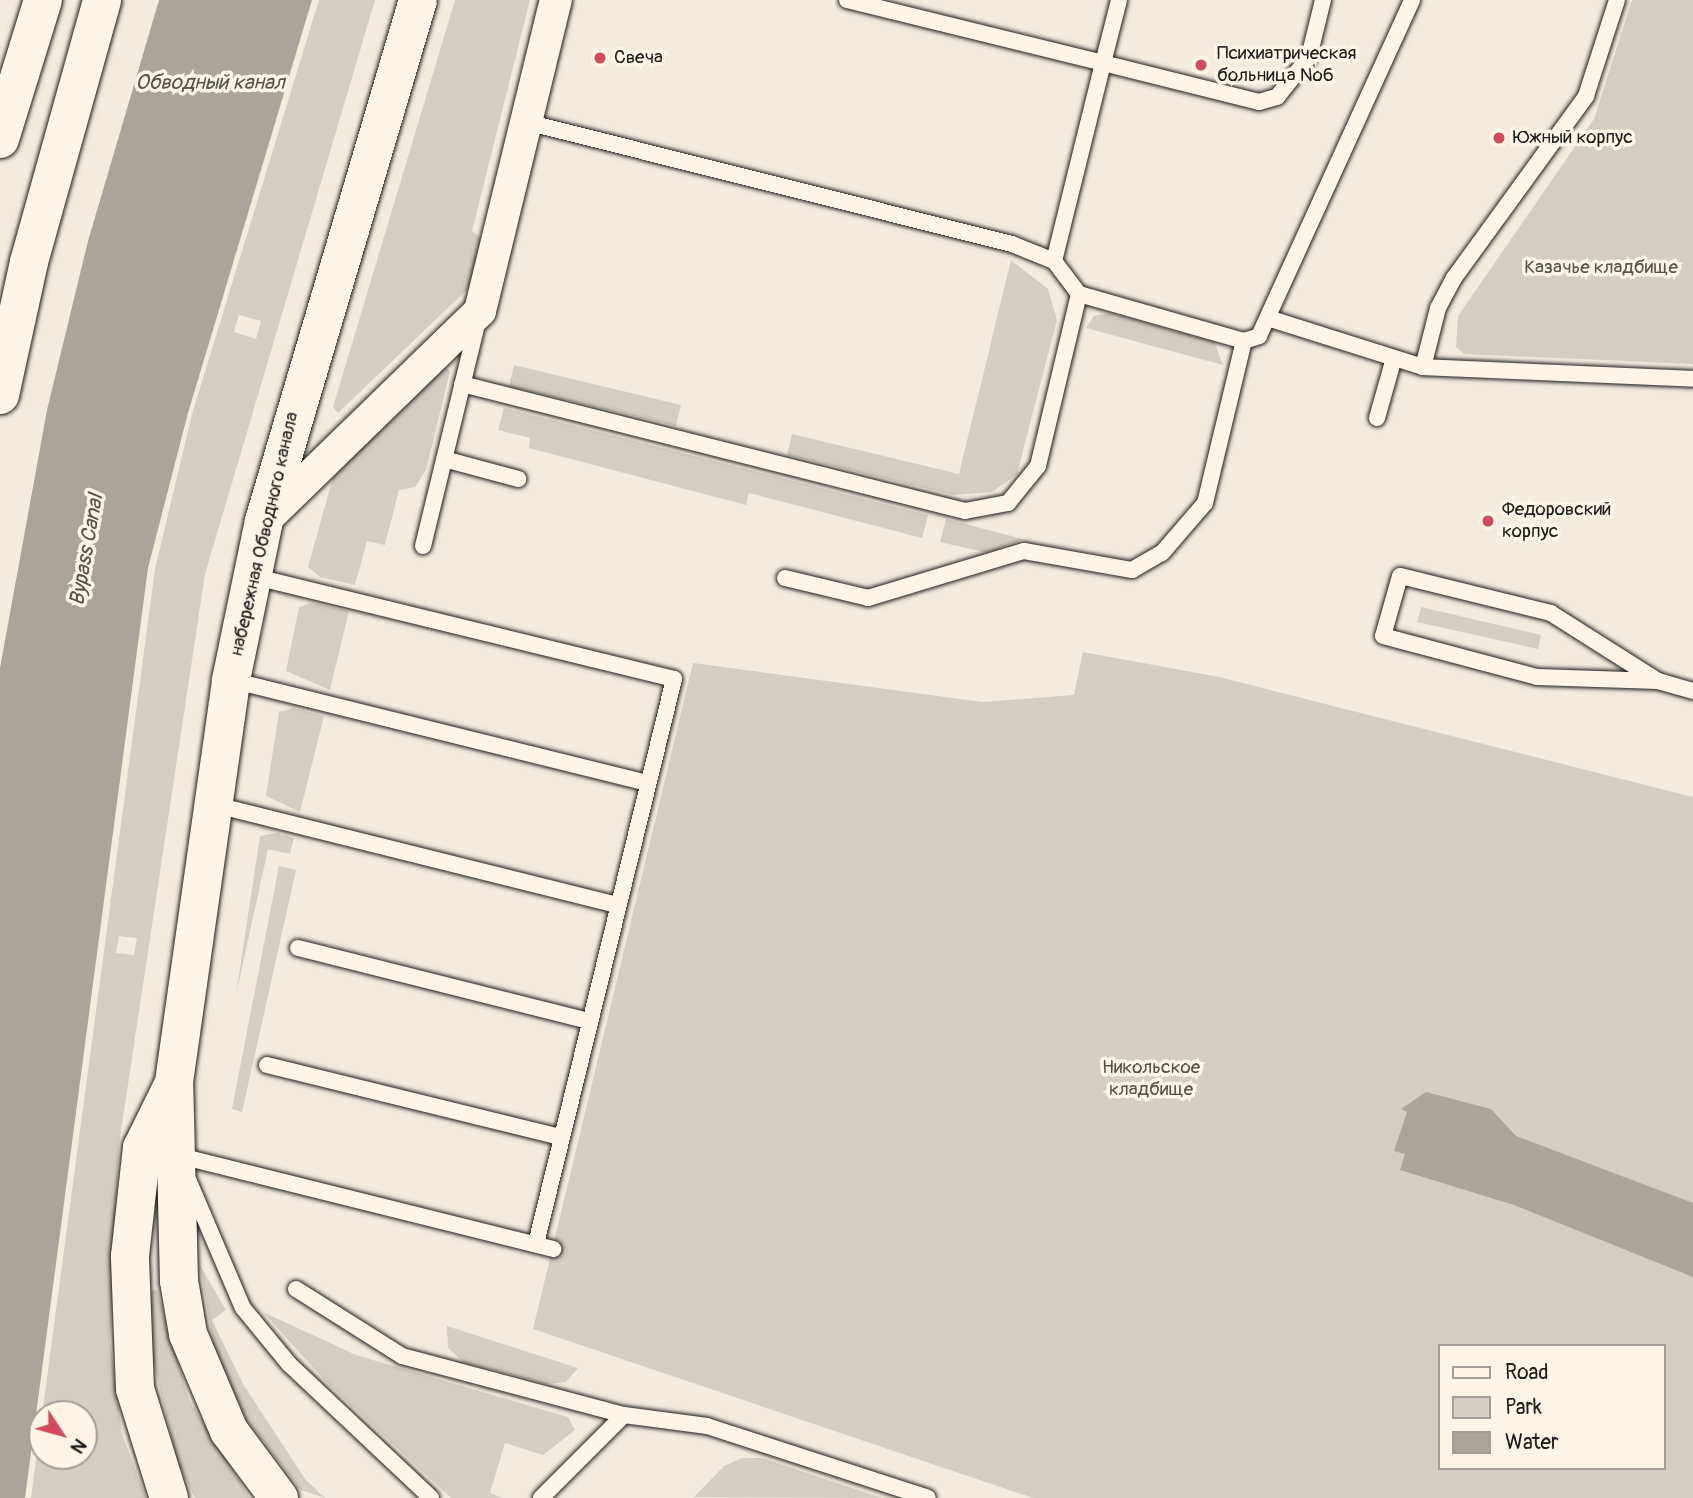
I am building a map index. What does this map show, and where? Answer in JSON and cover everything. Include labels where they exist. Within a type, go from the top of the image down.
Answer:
[{"type":"main road","points":[[0,139],[43,0]]},
{"type":"main road","points":[[0,395],[29,262],[102,0]]},
{"type":"main road","name":"набережная Обводного канала","points":[[279,1498],[229,1431],[188,1334],[179,1281],[174,1082],[231,680],[264,521],[418,0]]},
{"type":"main road","name":"набережная Обводного канала","points":[[169,1498],[135,1389],[130,1269],[142,1148],[174,1082]]},
{"type":"street","points":[[264,521],[480,311],[556,0]]},
{"type":"lane","points":[[847,0],[1259,102],[1277,97],[1309,57],[1323,0]]},
{"type":"lane","points":[[1054,261],[1119,0]]},
{"type":"lane","points":[[526,122],[1012,244],[1054,261],[1079,294],[1244,341],[1259,336],[1271,319],[1412,0]]},
{"type":"lane","points":[[1423,367],[1438,308],[1454,278],[1586,96],[1617,0]]},
{"type":"lane","points":[[462,384],[965,511],[987,510],[1025,489],[1038,466],[1079,294]]},
{"type":"lane","points":[[423,546],[480,311]]},
{"type":"lane","points":[[1271,319],[1423,367],[1693,379]]},
{"type":"lane","points":[[785,578],[869,598],[1024,551],[1132,570],[1162,553],[1205,503],[1244,341]]},
{"type":"lane","points":[[1377,418],[1394,358]]},
{"type":"lane","points":[[444,459],[518,479]]},
{"type":"lane","points":[[252,576],[674,678],[536,1244]]},
{"type":"lane","points":[[1658,681],[1551,613],[1400,576],[1382,636],[1537,677],[1658,681],[1693,691]]},
{"type":"lane","points":[[231,680],[647,783]]},
{"type":"lane","points":[[212,804],[617,905]]},
{"type":"lane","points":[[298,948],[589,1021]]},
{"type":"lane","points":[[267,1065],[561,1137]]},
{"type":"lane","points":[[176,1155],[553,1249]]},
{"type":"lane","points":[[176,1155],[243,1308],[289,1364],[431,1498]]},
{"type":"lane","points":[[296,1289],[402,1356],[624,1415],[707,1426],[928,1498]]},
{"type":"lane","points":[[541,1498],[624,1415]]},
{"type":"green space","points":[[319,0],[375,0],[205,574],[119,1144],[110,1341],[122,1434],[146,1498],[31,1498],[35,1470],[98,1470],[98,1400],[44,1400],[155,569],[192,414]],"holes":[[[239,315],[261,321],[256,339],[234,332]],[[119,936],[137,938],[134,955],[116,953]]]},
{"type":"green space","points":[[455,0],[530,0],[472,231],[483,240],[471,286],[338,413],[333,407]]},
{"type":"green space","name":"Казачье кладбище","points":[[1632,0],[1693,0],[1693,364],[1464,354],[1456,347],[1458,316],[1594,119]]},
{"type":"green space","points":[[1011,260],[1048,289],[1057,320],[1017,474],[992,492],[953,495],[787,455],[792,434],[959,474]]},
{"type":"green space","points":[[1109,313],[1214,342],[1223,365],[1086,328],[1094,316]]},
{"type":"green space","points":[[514,365],[681,405],[676,426],[509,386]]},
{"type":"green space","points":[[443,367],[450,371],[426,470],[415,487],[399,490],[385,545],[367,541],[355,585],[320,577],[308,567],[334,474]]},
{"type":"green space","points":[[504,408],[928,515],[922,538],[749,493],[746,505],[529,448],[530,438],[498,430]]},
{"type":"green space","points":[[946,519],[1023,539],[988,553],[940,542]]},
{"type":"green space","points":[[313,603],[349,611],[330,690],[286,671],[299,607]]},
{"type":"green space","points":[[1421,607],[1541,635],[1538,649],[1417,622]]},
{"type":"green space","name":"Никольское кладбище","points":[[1083,652],[1219,677],[1693,797],[1693,1498],[1033,1498],[533,1329],[693,663],[982,702],[1074,695]]},
{"type":"green space","points":[[293,708],[324,716],[300,812],[266,796],[279,712]]},
{"type":"green space","points":[[276,833],[294,838],[290,854],[268,849],[236,995],[260,836]]},
{"type":"green space","points":[[279,866],[296,870],[242,1112],[232,1109]]},
{"type":"green space","points":[[200,1266],[226,1310],[212,1320],[243,1384],[305,1479],[325,1498],[301,1490],[246,1419],[214,1348]]},
{"type":"green space","points":[[157,1290],[189,1400],[250,1498],[195,1498],[178,1464],[152,1356],[149,1291]]},
{"type":"green space","points":[[263,1312],[356,1355],[568,1417],[575,1430],[543,1455],[505,1443],[490,1493],[503,1498],[451,1498],[329,1385]]},
{"type":"green space","points":[[447,1326],[578,1368],[566,1382],[547,1384],[463,1362],[448,1348]]},
{"type":"green space","points":[[742,1458],[762,1458],[882,1498],[694,1497],[724,1466]]},
{"type":"water","name":"Обводный канал","points":[[159,0],[312,0],[188,413],[148,568],[38,1400],[28,1400],[29,1470],[25,1498],[0,1498],[0,668],[47,410],[88,241]]},
{"type":"water","points":[[1426,1092],[1491,1109],[1516,1136],[1693,1203],[1693,1277],[1514,1205],[1400,1170],[1405,1154],[1394,1151],[1407,1112],[1401,1109]]},
{"type":"place","name":"Свеча","points":[[600,58]]},
{"type":"place","name":"Психиатрическая больница №6","points":[[1201,65]]},
{"type":"place","name":"Южный корпус","points":[[1499,138]]},
{"type":"place","name":"Федоровский корпус","points":[[1488,521]]},
{"type":"water label","name":"Bypass Canal","points":[[87,550]]}]
